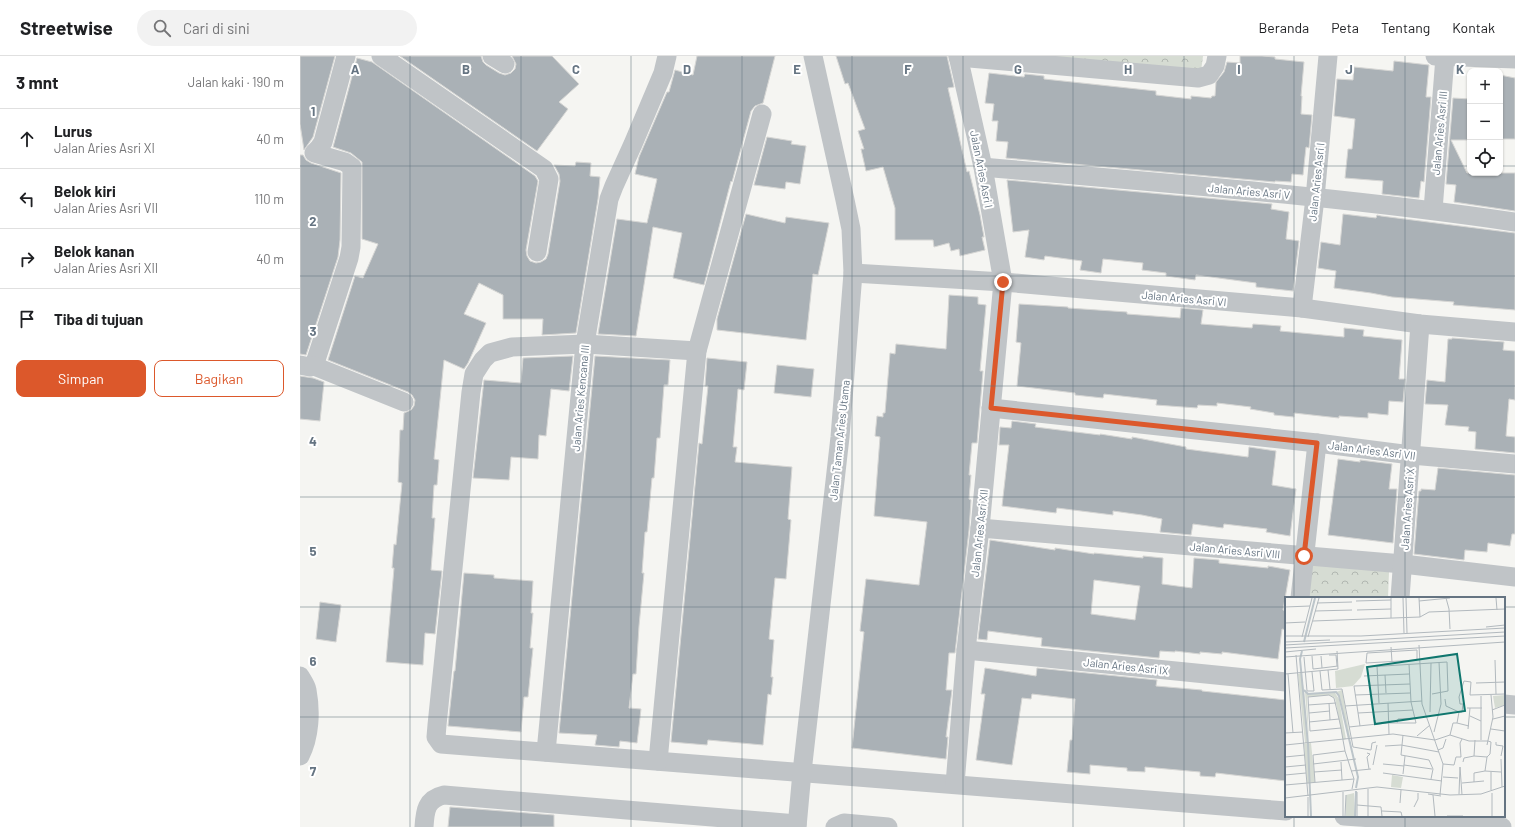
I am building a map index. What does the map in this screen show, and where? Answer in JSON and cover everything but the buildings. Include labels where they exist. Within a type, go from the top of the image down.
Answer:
[{"type":"street","points":[[307,153],[320,148],[323,142],[346,56]]},
{"type":"street","points":[[382,56],[538,163],[544,169],[549,179],[537,252]]},
{"type":"street","name":"Jalan Aries Kencana III","points":[[546,752],[585,344],[609,199],[634,144],[663,73],[667,56]]},
{"type":"street","name":"Jalan Taman Aries Utama","points":[[797,826],[840,437],[853,273],[851,229],[813,56]]},
{"type":"street","name":"Jalan Aries Asri I","points":[[1003,282],[983,167],[958,56],[1198,78],[1210,75],[1215,66],[1217,56]]},
{"type":"street","name":"Jalan Aries Asri I","points":[[1302,308],[1315,198],[1328,56]]},
{"type":"street","points":[[1440,56],[1515,59]]},
{"type":"street","name":"Jalan Aries Asri III","points":[[1433,210],[1440,56]]},
{"type":"street","points":[[658,760],[697,352],[762,114]]},
{"type":"street","points":[[307,153],[344,162],[352,167],[351,247],[349,258],[307,365],[404,402]]},
{"type":"street","name":"Jalan Aries Asri V","points":[[983,167],[1282,194],[1433,210],[1515,222]]},
{"type":"street","name":"Jalan Aries Asri VI","points":[[853,273],[1003,282],[1302,308],[1420,324],[1515,332]]},
{"type":"street","name":"Jalan Aries Asri XII","points":[[955,784],[966,650],[980,528],[1003,282]]},
{"type":"street","name":"Jalan Aries Asri X","points":[[1400,597],[1420,324]]},
{"type":"street","points":[[697,352],[585,344],[512,347],[490,352],[483,360],[474,374],[470,400],[437,725],[436,737],[441,744],[658,760],[1285,811]]},
{"type":"street","name":"Jalan Aries Asri VII","points":[[991,408],[1317,443],[1411,455],[1515,464]]},
{"type":"street","points":[[1300,597],[1317,443]]},
{"type":"street","name":"Jalan Aries Asri VIII","points":[[980,528],[1403,564],[1515,577]]},
{"type":"street","name":"Jalan Aries Asri IX","points":[[966,650],[1285,682]]},
{"type":"street","points":[[300,676],[307,689],[309,720],[304,748],[300,756]]},
{"type":"street","points":[[1505,704],[1515,705]]},
{"type":"street","points":[[424,827],[425,812],[430,803],[435,797],[444,795],[797,826]]},
{"type":"street","points":[[1362,817],[1502,827]]},
{"type":"street","points":[[835,827],[844,823],[888,827]]},
{"type":"green space","points":[[1011,56],[1203,56],[1201,71]]},
{"type":"green space","points":[[1309,561],[1389,572],[1388,597],[1305,597]]},
{"type":"route","points":[[1003,282],[991,408],[1317,443],[1304,556]]}]
